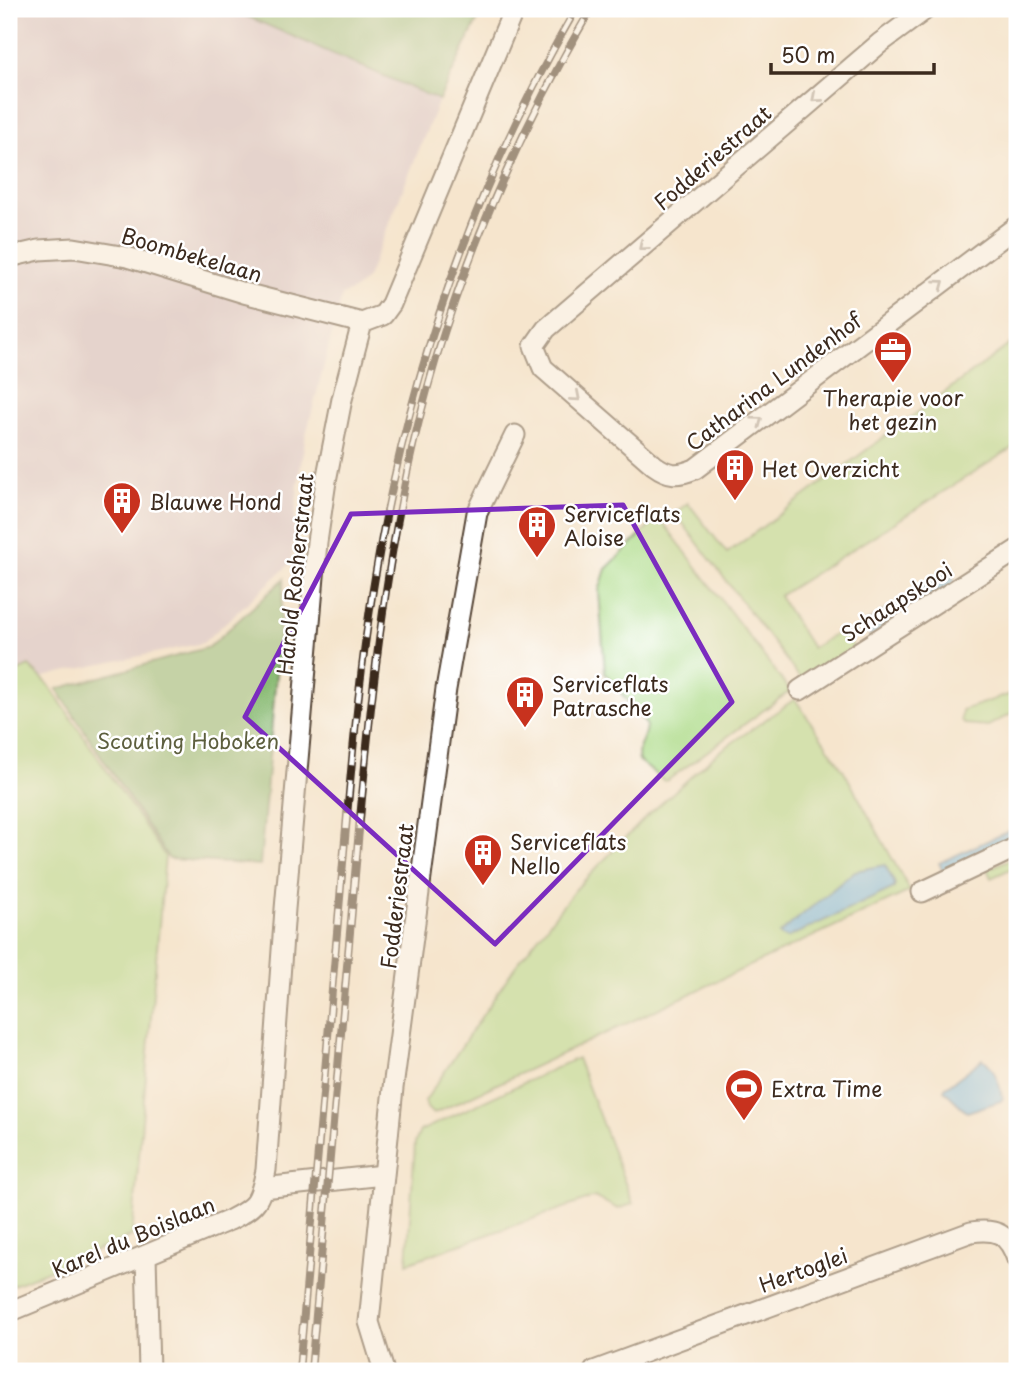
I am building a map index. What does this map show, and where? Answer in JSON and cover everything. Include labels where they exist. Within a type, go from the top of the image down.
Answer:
[{"type":"street","points":[[362,323],[383,315],[391,304],[514,9]]},
{"type":"street","name":"Fodderiestraat","points":[[534,346],[545,329],[880,43],[926,9]]},
{"type":"street","name":"Catharina Lundenhof","points":[[534,346],[543,368],[654,465],[675,475],[695,469],[1017,226]]},
{"type":"street","name":"Boombekelaan","points":[[9,257],[39,250],[74,247],[127,257],[244,293],[362,323]]},
{"type":"street","name":"Harold Rosherstraat","points":[[262,1188],[266,1170],[285,909],[317,542],[342,399],[362,323]]},
{"type":"street","name":"Fodderiestraat","points":[[384,1371],[369,1322],[383,1175],[444,702],[477,513],[514,435]]},
{"type":"street","name":"Schaapskooi","points":[[800,691],[1017,550]]},
{"type":"street","points":[[922,892],[1017,847]]},
{"type":"street","points":[[262,1188],[383,1175]]},
{"type":"street","name":"Karel du Boislaan","points":[[9,1312],[247,1211],[258,1202],[262,1188]]},
{"type":"street","name":"Hertoglei","points":[[594,1371],[971,1232],[998,1232],[1006,1237],[1017,1259]]},
{"type":"street","points":[[146,1255],[149,1371]]},
{"type":"highlighted area","points":[[623,505],[732,702],[495,944],[245,717],[351,514]]},
{"type":"shaded area","points":[[9,9],[230,9],[439,100],[367,278],[356,289],[342,295],[305,439],[291,563],[203,643],[9,686]]},
{"type":"green space","points":[[230,9],[483,9],[439,100]]},
{"type":"green space","points":[[1017,339],[1017,445],[779,596],[812,648],[842,630],[854,648],[802,681],[675,513],[688,503],[727,553]]},
{"type":"green space","points":[[659,517],[790,691],[664,781],[639,761],[646,724],[605,673],[599,591],[606,569]]},
{"type":"green space","name":"Scouting Hoboken","points":[[284,579],[260,865],[169,859],[57,689],[209,647]]},
{"type":"green space","points":[[29,666],[48,684],[165,856],[132,1236],[9,1287],[9,675]]},
{"type":"green space","points":[[1017,692],[1017,711],[988,726],[964,724],[961,721],[962,710]]},
{"type":"green space","points":[[795,699],[844,771],[910,891],[433,1114],[425,1101],[514,968],[575,890],[645,818],[716,754]]},
{"type":"green space","points":[[1017,856],[1017,866],[991,878],[987,869]]},
{"type":"green space","points":[[577,1058],[633,1204],[618,1209],[595,1197],[407,1263],[415,1143],[420,1131]]},
{"type":"water","points":[[948,570],[956,582],[870,637],[863,624]]},
{"type":"water","points":[[1017,827],[1017,839],[944,874],[939,863]]},
{"type":"water","points":[[885,865],[895,884],[894,888],[787,938],[779,934],[855,871]]},
{"type":"water","points":[[983,1059],[994,1071],[1003,1098],[967,1112],[944,1090]]},
{"type":"railway","points":[[299,1371],[349,792],[368,620],[389,502],[426,356],[476,213],[539,75],[576,9]]},
{"type":"railway","points":[[311,1371],[372,696],[387,584],[407,473],[438,352],[480,234],[531,119],[591,9]]},
{"type":"place","name":"Therapie voor het gezin","points":[[893,384]]},
{"type":"place","name":"Het Overzicht","points":[[735,502]]},
{"type":"place","name":"Blauwe Hond","points":[[122,535]]},
{"type":"place","name":"Serviceflats Aloise","points":[[537,559]]},
{"type":"place","name":"Serviceflats Patrasche","points":[[525,729]]},
{"type":"place","name":"Serviceflats Nello","points":[[483,887]]},
{"type":"place","name":"Extra Time","points":[[744,1122]]}]
